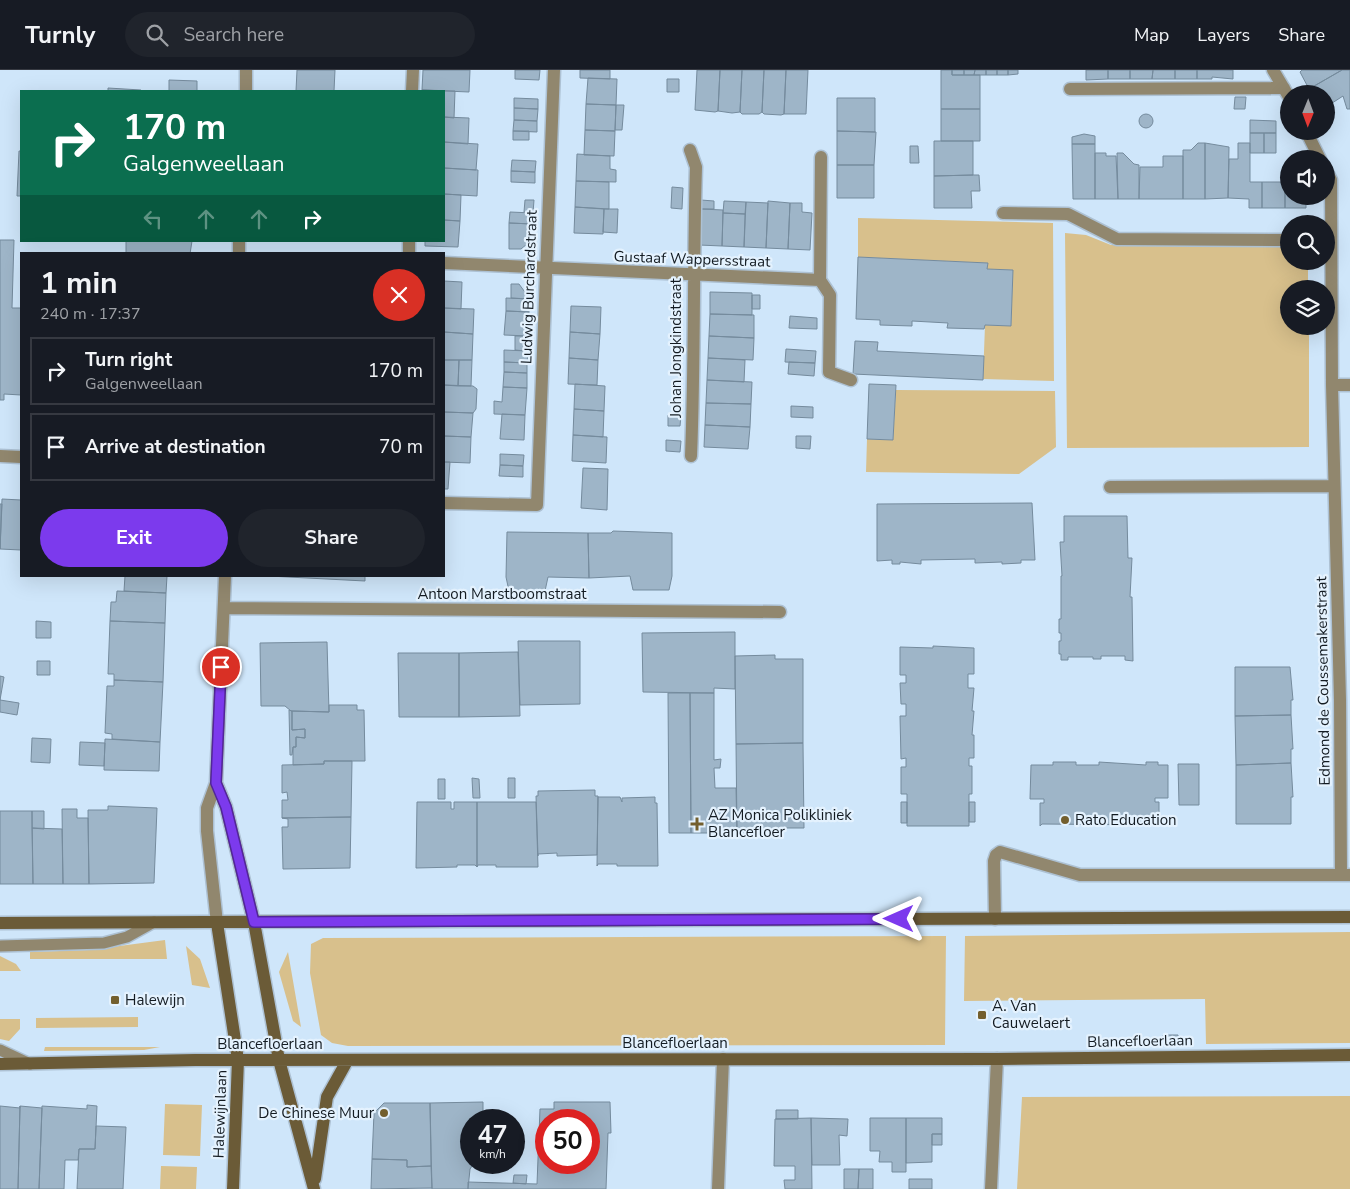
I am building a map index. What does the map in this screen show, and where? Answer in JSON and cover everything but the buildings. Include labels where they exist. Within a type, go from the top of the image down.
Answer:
[{"type":"main road","points":[[0,923],[1350,917]]},
{"type":"main road","points":[[254,922],[279,1060],[314,1186]]},
{"type":"main road","name":"Halewijnlaan","points":[[217,923],[238,1060],[234,1189]]},
{"type":"main road","name":"Blancefloerlaan","points":[[0,1064],[238,1060],[997,1059],[1350,1056]]},
{"type":"main road","points":[[314,1186],[327,1097],[347,1061]]},
{"type":"street","points":[[246,70],[246,90]]},
{"type":"street","points":[[412,90],[413,70]]},
{"type":"street","name":"Ludwig Burchardstraat","points":[[445,503],[538,505],[554,70]]},
{"type":"street","points":[[1273,70],[1283,85]]},
{"type":"street","points":[[1070,88],[1280,92]]},
{"type":"street","name":"Johan Jongkindstraat","points":[[690,150],[696,167],[692,275],[691,368],[693,390],[691,456]]},
{"type":"street","points":[[821,157],[820,280],[830,295],[829,372],[851,380]]},
{"type":"street","points":[[1003,213],[1068,214],[1117,239],[1280,240]]},
{"type":"street","name":"Gustaaf Wappersstraat","points":[[445,263],[820,280]]},
{"type":"street","name":"Edmond de Coussemakerstraat","points":[[1330,270],[1334,486],[1344,553],[1346,875]]},
{"type":"street","points":[[1332,385],[1350,385]]},
{"type":"street","points":[[0,456],[20,457]]},
{"type":"street","points":[[1110,487],[1334,486]]},
{"type":"street","points":[[217,923],[206,831],[207,808],[216,783],[225,577]]},
{"type":"street","name":"Antoon Marstboomstraat","points":[[224,608],[780,612]]},
{"type":"street","points":[[216,783],[226,807],[254,922]]},
{"type":"street","points":[[995,918],[994,861],[996,855],[1000,852],[1080,875],[1346,875]]},
{"type":"street","points":[[718,1189],[723,1059]]},
{"type":"street","points":[[991,1189],[997,1059]]},
{"type":"lane","points":[[0,946],[104,943],[127,937],[154,922]]},
{"type":"lane","points":[[0,1050],[30,1064]]},
{"type":"shaded area","points":[[858,218],[1053,223],[1054,381],[983,379],[985,325],[1011,326],[1013,270],[987,269],[987,263],[858,257]]},
{"type":"shaded area","points":[[1065,233],[1086,235],[1111,245],[1280,245],[1280,270],[1308,270],[1308,280],[1280,280],[1280,335],[1309,335],[1309,447],[1067,448]]},
{"type":"shaded area","points":[[896,390],[1055,391],[1056,447],[1019,474],[866,472],[867,439],[893,440]]},
{"type":"shaded area","points":[[1350,932],[1350,1043],[1206,1044],[1205,999],[964,1001],[965,936]]},
{"type":"shaded area","points":[[946,936],[945,1045],[348,1046],[332,1043],[321,1035],[310,973],[311,944],[323,938]]},
{"type":"shaded area","points":[[165,940],[167,959],[30,959],[30,952],[89,950]]},
{"type":"shaded area","points":[[186,946],[200,959],[210,988],[192,985]]},
{"type":"shaded area","points":[[288,952],[301,1027],[293,1021],[279,972]]},
{"type":"shaded area","points":[[0,956],[16,964],[21,971],[0,971]]},
{"type":"shaded area","points":[[138,1017],[138,1027],[36,1028],[36,1018]]},
{"type":"shaded area","points":[[0,1019],[20,1019],[20,1029],[9,1041],[0,1039]]},
{"type":"shaded area","points":[[45,1047],[160,1047],[144,1050],[44,1051]]},
{"type":"shaded area","points":[[1350,1096],[1350,1189],[1017,1189],[1022,1097]]},
{"type":"shaded area","points":[[165,1104],[202,1105],[200,1156],[163,1155]]},
{"type":"shaded area","points":[[161,1166],[197,1167],[196,1189],[160,1189]]},
{"type":"place","name":"Rato Education","points":[[1065,820]]},
{"type":"place","name":"AZ Monica Polikliniek Blancefloer","points":[[697,824]]},
{"type":"place","name":"Halewijn","points":[[115,1000]]},
{"type":"place","name":"A. Van Cauwelaert","points":[[982,1015]]},
{"type":"place","name":"De Chinese Muur","points":[[384,1113]]},
{"type":"route","points":[[221,667],[216,783],[226,807],[254,922],[899,919]]}]
